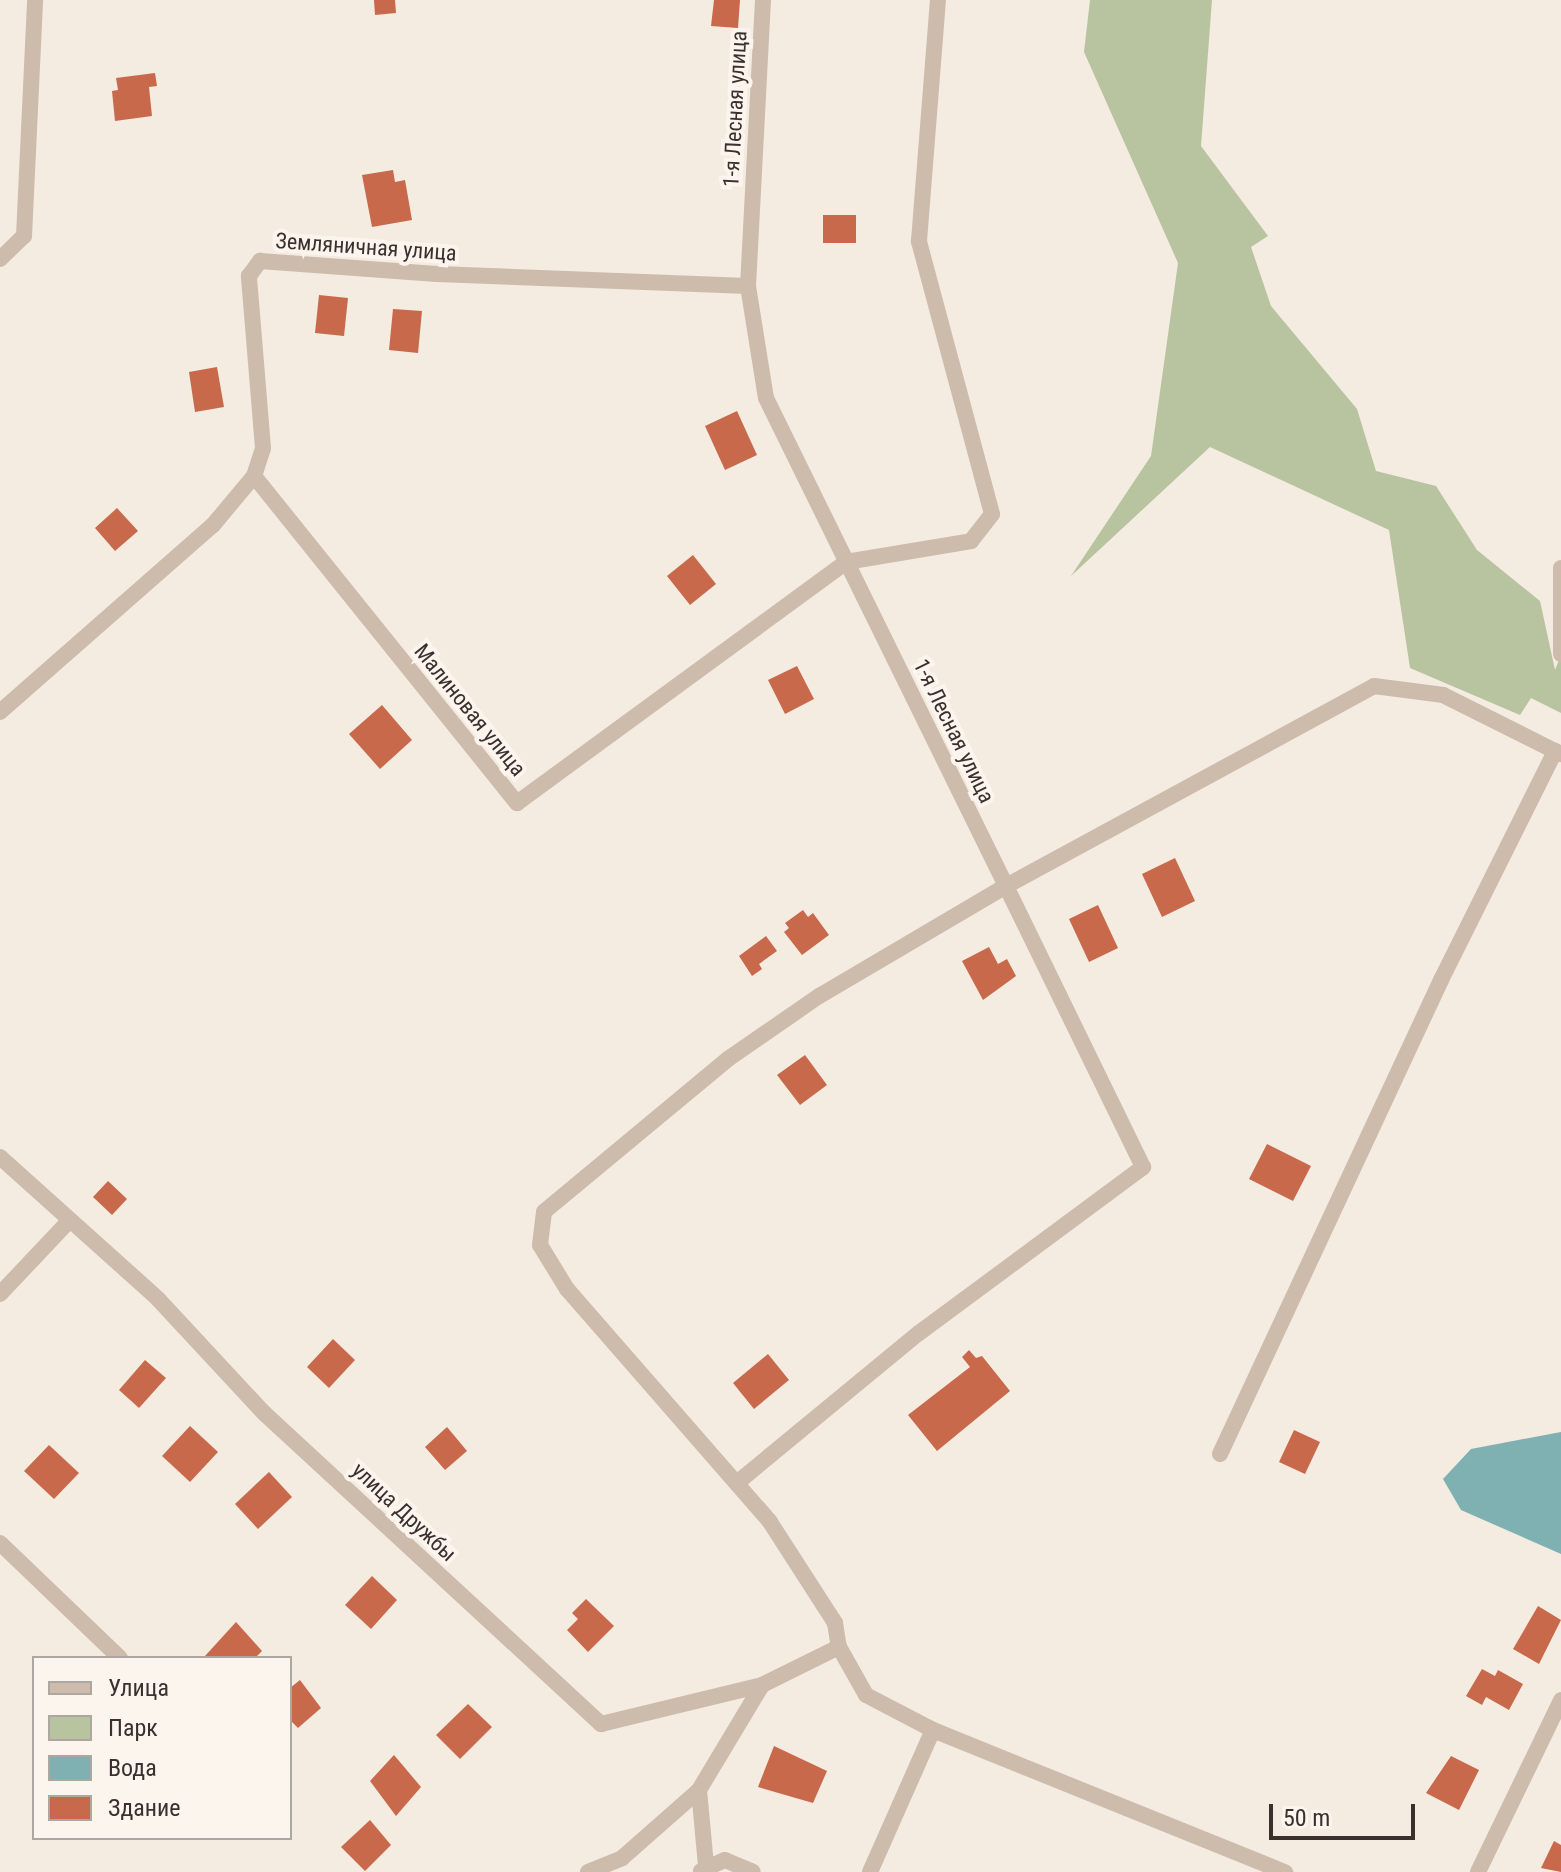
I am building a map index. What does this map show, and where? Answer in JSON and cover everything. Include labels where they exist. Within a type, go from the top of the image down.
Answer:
[{"type":"street","points":[[0,259],[24,236],[35,0]]},
{"type":"street","name":"1-я Лесная улица","points":[[738,1482],[919,1333],[1143,1167],[766,398],[748,286],[763,0]]},
{"type":"street","points":[[846,562],[971,541],[992,514],[919,241],[938,0]]},
{"type":"street","name":"Земляничная улица","points":[[0,712],[213,525],[254,476],[263,448],[249,276],[260,261],[437,274],[748,286]]},
{"type":"street","name":"Малиновая улица","points":[[254,476],[517,803],[846,562]]},
{"type":"street","points":[[1561,568],[1561,654]]},
{"type":"street","points":[[1220,1454],[1441,980],[1558,752],[1443,695],[1374,686],[1006,886],[819,996],[728,1059],[544,1212],[540,1245],[567,1289],[770,1522],[835,1623],[839,1647],[866,1695],[933,1730],[1285,1872]]},
{"type":"street","name":"улица Дружбы","points":[[0,1157],[158,1299],[264,1413],[601,1724],[762,1685],[839,1647]]},
{"type":"street","points":[[0,1294],[69,1221]]},
{"type":"street","points":[[0,1543],[118,1656]]},
{"type":"street","points":[[588,1872],[622,1858],[699,1790],[762,1685]]},
{"type":"street","points":[[1478,1872],[1561,1700]]},
{"type":"street","points":[[870,1872],[933,1730]]},
{"type":"street","points":[[699,1790],[703,1868],[725,1860],[753,1872]]},
{"type":"green space","points":[[1090,0],[1212,0],[1201,146],[1268,236],[1251,247],[1271,306],[1357,409],[1376,471],[1436,486],[1477,550],[1540,601],[1555,670],[1561,655],[1561,713],[1531,698],[1520,715],[1410,668],[1389,530],[1210,447],[1071,576],[1151,456],[1178,263],[1084,52]]},
{"type":"water","points":[[1561,1432],[1561,1554],[1461,1510],[1443,1479],[1471,1449]]},
{"type":"building","points":[[374,0],[395,0],[396,13],[375,15]]},
{"type":"building","points":[[714,0],[740,0],[738,28],[711,26]]},
{"type":"building","points":[[155,73],[157,86],[149,87],[152,116],[115,121],[112,91],[118,90],[116,78]]},
{"type":"building","points":[[393,170],[395,182],[405,180],[412,220],[372,227],[362,175]]},
{"type":"building","points":[[823,215],[856,215],[856,243],[823,243]]},
{"type":"building","points":[[319,295],[348,298],[344,336],[315,333]]},
{"type":"building","points":[[393,309],[422,311],[418,353],[389,350]]},
{"type":"building","points":[[217,367],[224,407],[195,412],[189,372]]},
{"type":"building","points":[[737,411],[757,455],[725,470],[705,426]]},
{"type":"building","points":[[117,508],[138,531],[115,551],[95,528]]},
{"type":"building","points":[[693,555],[716,584],[690,605],[667,576]]},
{"type":"building","points":[[797,666],[814,699],[785,714],[768,680]]},
{"type":"building","points":[[382,705],[412,740],[380,769],[349,734]]},
{"type":"building","points":[[1175,858],[1195,901],[1162,917],[1142,874]]},
{"type":"building","points":[[1098,905],[1118,948],[1089,962],[1069,919]]},
{"type":"building","points":[[803,910],[808,917],[813,913],[829,935],[802,955],[784,932],[789,928],[785,923]]},
{"type":"building","points":[[766,936],[777,951],[759,964],[762,969],[752,976],[739,956]]},
{"type":"building","points":[[989,947],[998,964],[1007,959],[1016,976],[983,1000],[962,961]]},
{"type":"building","points":[[805,1055],[827,1085],[800,1105],[777,1075]]},
{"type":"building","points":[[1267,1144],[1311,1166],[1293,1201],[1249,1179]]},
{"type":"building","points":[[108,1181],[127,1199],[112,1215],[93,1197]]},
{"type":"building","points":[[333,1339],[355,1360],[329,1388],[307,1367]]},
{"type":"building","points":[[969,1350],[976,1358],[982,1356],[1010,1391],[937,1451],[908,1415],[970,1367],[962,1357]]},
{"type":"building","points":[[768,1354],[789,1380],[754,1409],[733,1383]]},
{"type":"building","points":[[145,1360],[166,1378],[139,1408],[119,1390]]},
{"type":"building","points":[[190,1426],[218,1452],[190,1482],[162,1456]]},
{"type":"building","points":[[447,1427],[467,1451],[445,1470],[425,1447]]},
{"type":"building","points":[[1294,1430],[1320,1442],[1305,1474],[1279,1462]]},
{"type":"building","points":[[49,1445],[79,1473],[54,1499],[24,1471]]},
{"type":"building","points":[[269,1472],[292,1497],[258,1529],[235,1504]]},
{"type":"building","points":[[372,1576],[397,1600],[371,1629],[345,1605]]},
{"type":"building","points":[[586,1599],[614,1626],[588,1652],[567,1630],[578,1619],[572,1613]]},
{"type":"building","points":[[1538,1606],[1561,1620],[1539,1664],[1513,1649]]},
{"type":"building","points":[[236,1622],[262,1651],[257,1656],[205,1656]]},
{"type":"building","points":[[1482,1669],[1495,1676],[1498,1670],[1523,1684],[1509,1710],[1486,1697],[1482,1705],[1466,1696]]},
{"type":"building","points":[[300,1680],[321,1708],[298,1728],[292,1722],[292,1686]]},
{"type":"building","points":[[468,1704],[492,1727],[460,1759],[436,1735]]},
{"type":"building","points":[[774,1746],[827,1771],[813,1803],[758,1787]]},
{"type":"building","points":[[394,1755],[421,1787],[396,1816],[370,1781]]},
{"type":"building","points":[[1451,1756],[1479,1770],[1459,1810],[1426,1793]]},
{"type":"building","points":[[370,1820],[391,1845],[365,1871],[341,1847]]},
{"type":"building","points":[[1554,1841],[1561,1845],[1561,1872],[1541,1868]]}]
